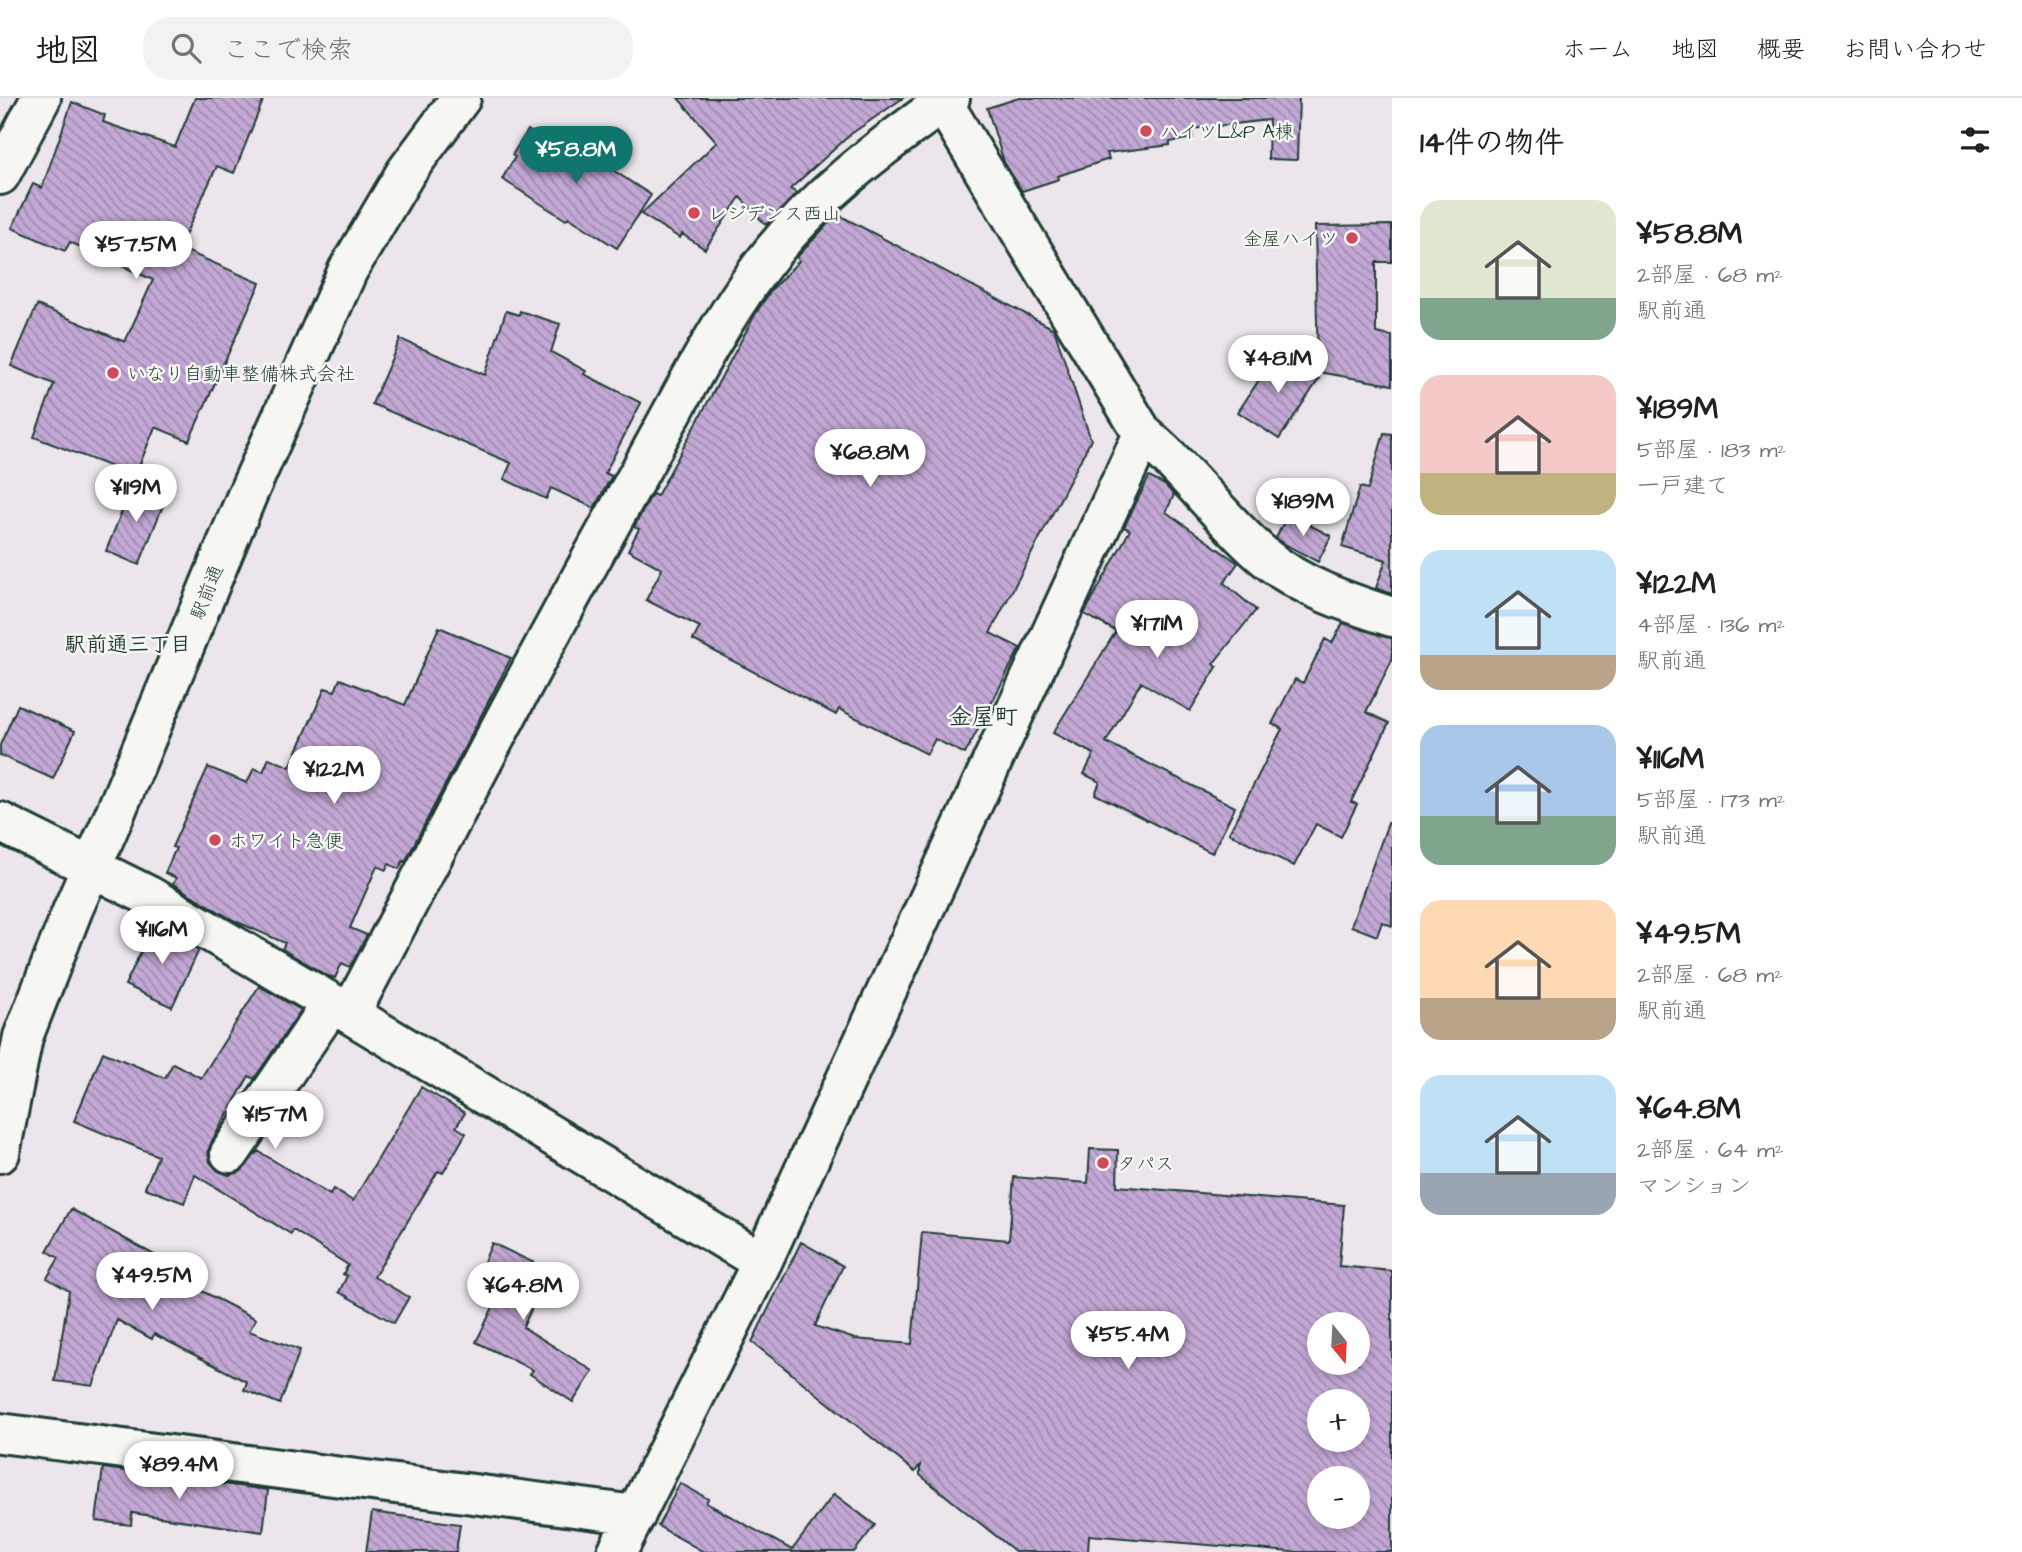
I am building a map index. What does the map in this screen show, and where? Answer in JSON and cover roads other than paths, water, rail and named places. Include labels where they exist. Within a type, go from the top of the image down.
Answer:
[{"type":"street","points":[[0,176],[41,98]]},
{"type":"street","name":"駅前通","points":[[0,1153],[23,1037],[247,493],[348,270],[407,172],[460,98]]},
{"type":"street","points":[[230,1153],[341,1008],[716,337],[760,267],[811,209],[860,164],[944,100],[1143,434],[1169,455],[1266,558],[1322,591],[1392,617]]},
{"type":"street","points":[[617,1552],[762,1262],[1143,434]]},
{"type":"street","points":[[0,822],[149,896],[341,1008],[762,1262]]},
{"type":"street","points":[[0,1433],[636,1515]]},
{"type":"place","name":"ハイツL&P A棟","points":[[1146,131]]},
{"type":"place","name":"レジデンス西山","points":[[694,213]]},
{"type":"place","name":"金屋ハイツ","points":[[1352,238]]},
{"type":"place","name":"いなり自動車整備株式会社","points":[[113,373]]},
{"type":"place","name":"ホワイト急便","points":[[215,840]]},
{"type":"place","name":"タパス","points":[[1103,1163]]},
{"type":"district","name":"駅前通三丁目","points":[[128,644]]},
{"type":"district","name":"金屋町","points":[[983,716]]}]
